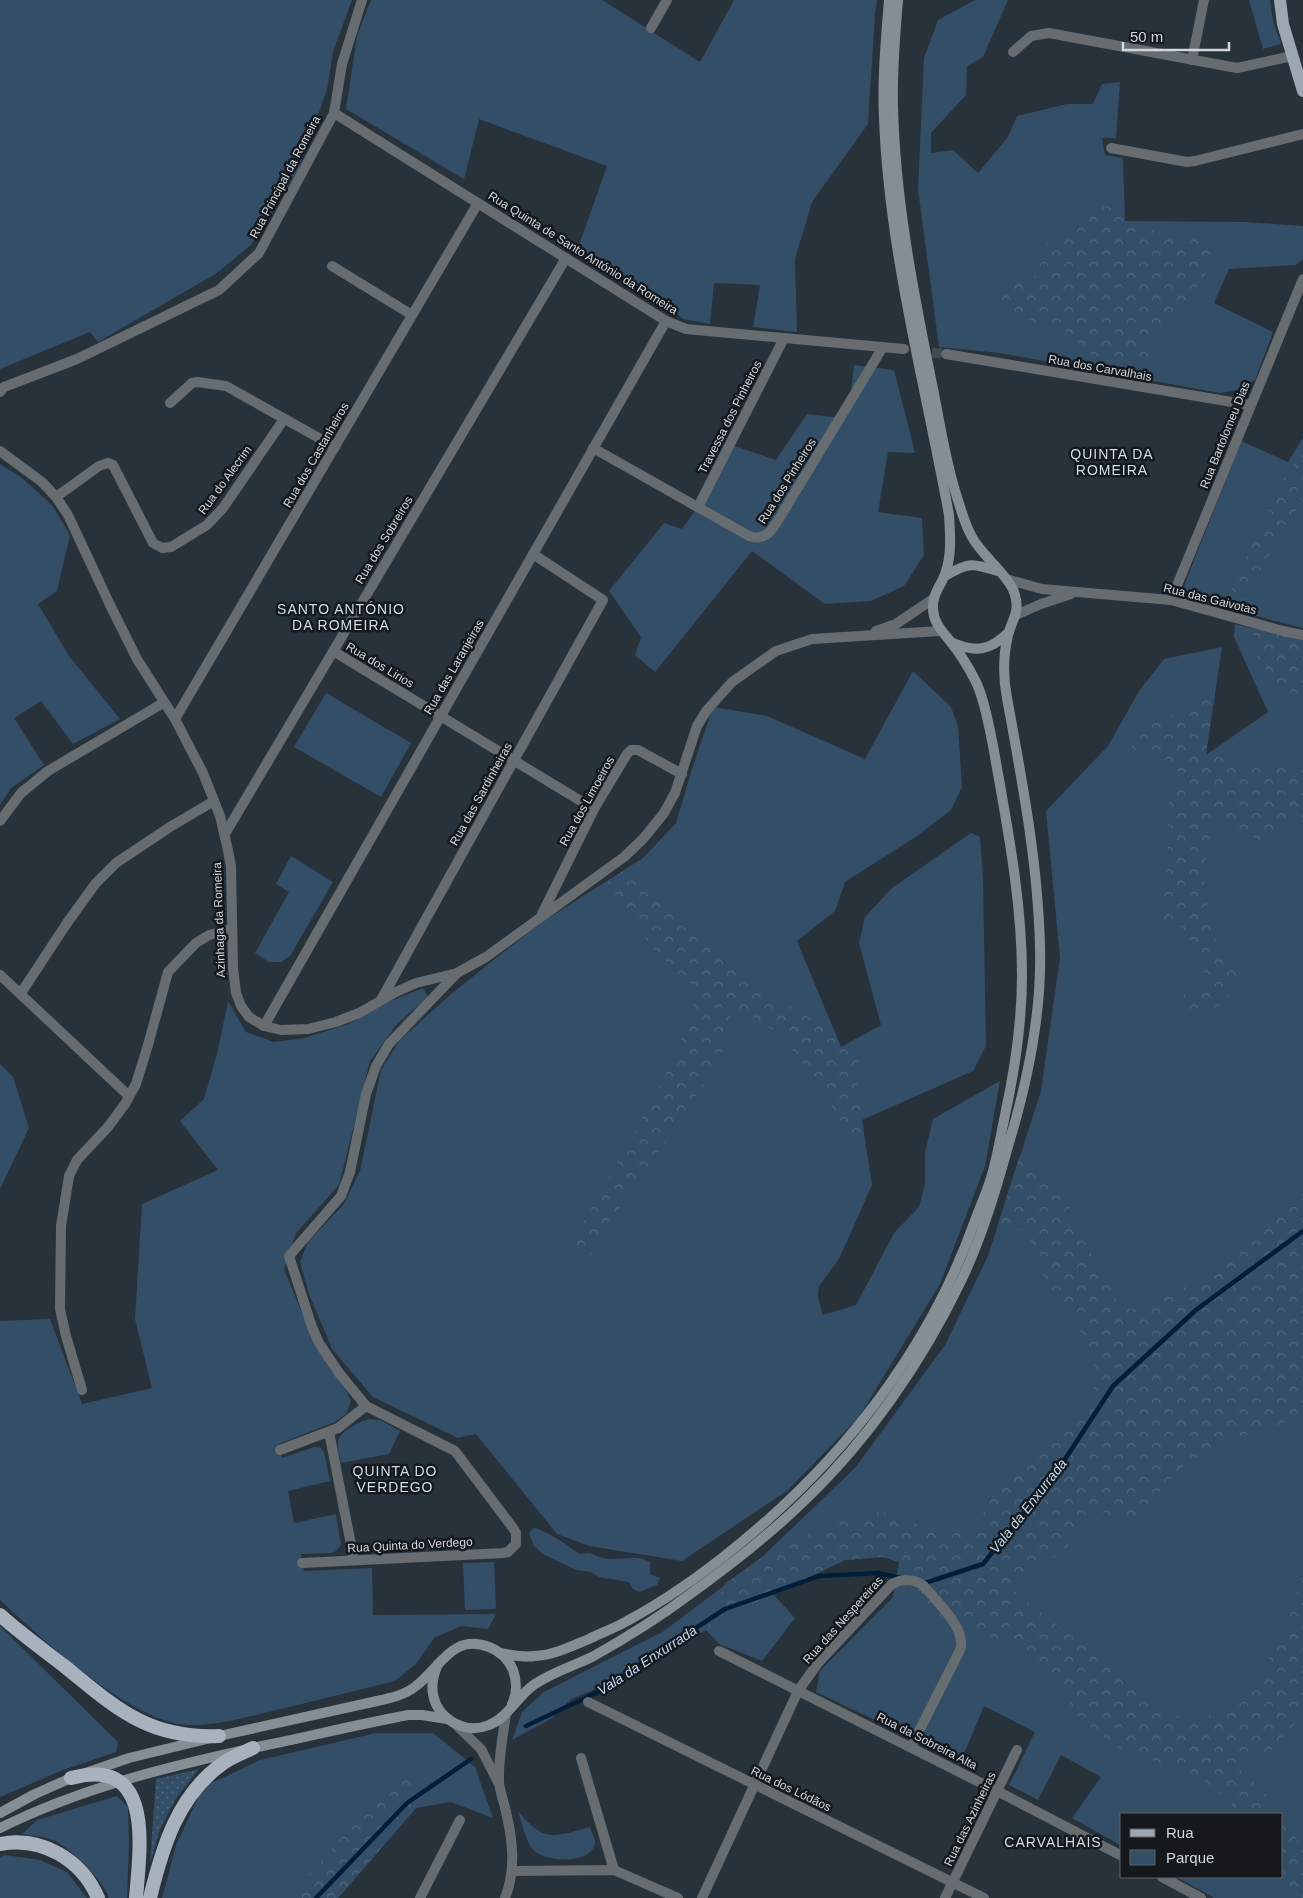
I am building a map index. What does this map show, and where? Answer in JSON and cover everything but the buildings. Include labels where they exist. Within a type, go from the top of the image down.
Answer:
[{"type":"highway","points":[[0,1614],[108,1701],[130,1716],[153,1728],[175,1734],[197,1737],[218,1736]]},
{"type":"highway","points":[[150,1898],[159,1858],[173,1824],[196,1787],[222,1764],[253,1748]]},
{"type":"highway","points":[[72,1778],[92,1773],[110,1777],[128,1789],[135,1801],[141,1838],[136,1898]]},
{"type":"highway","points":[[0,1844],[19,1842],[36,1844],[67,1858],[78,1867],[94,1887],[98,1898]]},
{"type":"main road","points":[[0,1813],[35,1794],[72,1778],[134,1757],[218,1736],[394,1697],[417,1686],[456,1648],[470,1644],[486,1646],[500,1653],[529,1657],[545,1655],[579,1643],[626,1622],[673,1592],[729,1552],[775,1515],[815,1477],[858,1428],[898,1374],[938,1308],[967,1244],[992,1172],[1013,1078],[1019,1035],[1022,978],[1021,921],[1007,825],[990,732],[977,684],[950,641],[940,631],[933,614],[937,588],[945,576],[948,562],[950,540],[949,515],[897,248],[889,191],[884,117],[889,0]]},
{"type":"main road","points":[[898,0],[894,51],[893,103],[899,198],[908,257],[955,490],[971,536],[1011,585],[1017,601],[1016,615],[1008,632],[999,642],[989,647],[978,649],[964,648],[950,641]]},
{"type":"main road","points":[[1280,0],[1292,56],[1303,91]]},
{"type":"main road","points":[[945,576],[959,567],[976,564],[1002,576]]},
{"type":"main road","points":[[0,1828],[46,1806],[117,1781],[253,1748],[408,1715],[422,1715],[451,1721],[466,1728],[479,1728],[497,1722],[522,1694],[538,1682],[584,1661],[671,1608],[762,1539],[806,1500],[841,1462],[871,1426],[913,1367],[962,1280],[997,1187],[1012,1136],[1032,1050],[1038,1002],[1041,951],[1034,855],[1017,749],[1005,690],[1004,663],[1008,632]]},
{"type":"main road","points":[[500,1653],[510,1664],[515,1678],[515,1693],[508,1710]]},
{"type":"main road","points":[[438,1664],[433,1678],[432,1693],[438,1707],[451,1721]]},
{"type":"street","name":"Rua Principal da Romeira","points":[[0,392],[4,387],[77,360],[219,290],[260,253],[334,113],[342,64],[362,0]]},
{"type":"street","points":[[651,28],[668,0]]},
{"type":"street","points":[[1192,60],[1204,0]]},
{"type":"street","points":[[1013,52],[1031,36],[1049,33],[1237,68],[1292,56]]},
{"type":"street","name":"Rua Quinta de Santo António da Romeira","points":[[334,113],[666,321],[686,329],[904,349]]},
{"type":"street","points":[[1111,148],[1195,162],[1303,134]]},
{"type":"street","name":"Rua dos Castanheiros","points":[[175,719],[478,203]]},
{"type":"street","name":"Rua dos Sobreiros","points":[[225,834],[566,258]]},
{"type":"street","points":[[332,266],[412,315]]},
{"type":"street","name":"Rua Bartolomeu Dias","points":[[1171,600],[1303,279]]},
{"type":"street","name":"Rua das Laranjeiras","points":[[264,1026],[666,321]]},
{"type":"street","name":"Travessa dos Pinheiros","points":[[698,507],[784,338]]},
{"type":"street","name":"Rua dos Pinheiros","points":[[594,448],[749,536],[760,538],[770,533],[882,347]]},
{"type":"street","name":"Rua dos Carvalhais","points":[[946,354],[1250,406]]},
{"type":"street","points":[[170,403],[192,383],[208,382],[226,386],[335,447]]},
{"type":"street","name":"Rua do Alecrim","points":[[56,497],[99,466],[108,463],[112,465],[153,542],[162,548],[171,547],[208,525],[213,520],[284,419]]},
{"type":"street","name":"Azinhaga da Romeira","points":[[0,451],[42,482],[56,497],[68,515],[137,659],[175,719],[203,773],[220,816],[231,866],[233,968],[236,993],[241,1006],[249,1017],[264,1026],[281,1030],[308,1029],[336,1022],[359,1013],[416,983],[457,973],[486,957],[624,857],[643,839],[664,813],[676,793],[697,726],[707,710],[732,682],[776,651],[798,642],[812,638],[850,636]]},
{"type":"street","name":"Rua das Sardinheiras","points":[[380,1001],[603,600],[533,554]]},
{"type":"street","name":"Rua das Gaivotas","points":[[1002,576],[1042,589],[1171,600],[1303,635]]},
{"type":"street","points":[[1016,615],[1041,604],[1080,592]]},
{"type":"street","points":[[850,636],[876,631],[896,624],[934,599]]},
{"type":"street","points":[[850,636],[940,631]]},
{"type":"street","name":"Rua dos Lirios","points":[[333,651],[594,809]]},
{"type":"street","points":[[0,821],[20,793],[48,771],[164,703]]},
{"type":"street","name":"Rua dos Limoeiros","points":[[541,917],[594,809],[626,754],[631,750],[638,750],[682,774]]},
{"type":"street","points":[[21,993],[96,883],[116,864],[170,827],[214,801]]},
{"type":"street","points":[[82,1390],[60,1309],[61,1226],[69,1176],[77,1160],[108,1127],[136,1084],[168,972],[196,943],[209,935],[232,929]]},
{"type":"street","points":[[280,1450],[329,1432],[347,1422],[366,1406],[319,1343],[306,1310],[289,1256],[341,1196],[350,1172],[366,1094],[376,1066],[389,1044],[457,973]]},
{"type":"street","points":[[0,974],[129,1096]]},
{"type":"street","name":"Rua Quinta do Verdego","points":[[302,1563],[503,1553],[508,1552],[516,1544],[516,1533],[513,1528],[455,1451],[366,1406]]},
{"type":"street","points":[[329,1432],[354,1560]]},
{"type":"street","name":"Rua das Nespereiras","points":[[702,1898],[798,1691],[818,1664],[892,1584],[907,1580],[920,1582],[958,1629],[962,1646],[911,1747]]},
{"type":"street","name":"Rua da Sobreira Alta","points":[[719,1651],[1120,1855]]},
{"type":"street","name":"Rua dos Lódãos","points":[[588,1702],[984,1898]]},
{"type":"street","points":[[499,1783],[502,1744],[508,1710]]},
{"type":"street","points":[[451,1721],[480,1749],[499,1783],[511,1835],[513,1870],[505,1898]]},
{"type":"street","name":"Rua das Azinheiras","points":[[945,1898],[1017,1750]]},
{"type":"street","points":[[580,1758],[614,1870]]},
{"type":"street","points":[[420,1898],[460,1820]]},
{"type":"street","points":[[513,1870],[614,1870],[678,1898]]},
{"type":"street","points":[[1164,1878],[1201,1898]]},
{"type":"green space","points":[[0,0],[352,0],[333,52],[327,90],[298,170],[251,245],[217,273],[98,342],[90,332],[0,369]]},
{"type":"green space","points":[[371,0],[602,0],[700,62],[734,0],[877,0],[868,124],[812,202],[795,259],[797,332],[753,327],[760,285],[714,283],[710,324],[683,319],[660,299],[578,248],[607,166],[479,119],[464,179],[346,109],[357,36]]},
{"type":"green space","points":[[975,0],[1008,0],[983,57],[967,66],[966,95],[931,133],[931,153],[953,150],[978,173],[1008,137],[1017,116],[1067,104],[1093,104],[1102,84],[1120,82],[1116,138],[1102,138],[1105,155],[1123,158],[1125,221],[1245,222],[1303,226],[1303,259],[1296,265],[1229,269],[1214,303],[1273,332],[1255,380],[1239,390],[1220,393],[1000,353],[939,347],[918,189],[924,58],[938,20]]},
{"type":"green space","points":[[1249,0],[1270,0],[1273,21],[1281,44],[1263,49]]},
{"type":"green space","points":[[1109,206],[1125,221],[1167,235],[1205,232],[1221,250],[1186,304],[1169,314],[1154,333],[1149,356],[1125,364],[1094,357],[1068,332],[1039,325],[999,304],[1012,282],[1036,276],[1045,245],[1066,226],[1090,209]]},
{"type":"green space","points":[[854,365],[894,370],[915,453],[888,452],[878,512],[922,518],[924,555],[904,586],[871,601],[825,604],[752,551],[655,672],[635,655],[641,637],[609,591],[664,523],[682,529],[698,507],[729,444],[776,460],[807,414],[834,417],[850,402]]},
{"type":"green space","points":[[1303,438],[1303,628],[1180,596],[1241,441],[1288,462]]},
{"type":"green space","points":[[1303,451],[1303,502],[1296,509],[1240,607],[1225,603],[1281,483]]},
{"type":"green space","points":[[0,464],[22,478],[52,505],[70,535],[57,591],[38,604],[69,656],[120,719],[73,744],[41,701],[14,718],[44,765],[11,788],[0,805]]},
{"type":"green space","points":[[1235,624],[1303,640],[1303,1898],[1214,1898],[1179,1878],[1283,1878],[1283,1813],[1120,1813],[1120,1845],[1072,1818],[1101,1777],[1061,1755],[1038,1800],[1009,1785],[1035,1732],[984,1706],[961,1761],[816,1692],[820,1671],[893,1597],[899,1562],[883,1557],[845,1560],[773,1594],[795,1618],[762,1661],[719,1644],[706,1630],[647,1668],[571,1699],[552,1718],[512,1740],[522,1712],[544,1692],[664,1631],[762,1557],[855,1468],[945,1345],[988,1256],[1041,1091],[1060,958],[1046,811],[1108,746],[1139,691],[1164,659],[1222,647],[1206,755],[1268,712],[1234,637]]},
{"type":"green space","points":[[1254,628],[1303,640],[1303,701],[1272,679],[1255,653]]},
{"type":"green space","points":[[913,671],[951,707],[958,726],[962,787],[951,810],[917,836],[845,882],[835,911],[797,941],[841,1047],[881,1025],[859,943],[865,917],[892,888],[971,833],[980,837],[983,879],[986,1046],[973,1071],[862,1120],[872,1185],[839,1259],[819,1286],[818,1298],[823,1315],[856,1305],[894,1233],[919,1207],[925,1184],[925,1153],[933,1119],[1000,1081],[985,1166],[940,1284],[859,1417],[788,1490],[682,1561],[589,1546],[557,1534],[476,1434],[458,1438],[373,1397],[332,1349],[309,1294],[300,1262],[308,1242],[344,1204],[360,1171],[381,1070],[400,1040],[450,995],[547,919],[643,858],[676,823],[713,707],[767,716],[865,759]]},
{"type":"green space","points":[[326,693],[411,743],[381,797],[294,747]]},
{"type":"green space","points":[[1215,694],[1205,755],[1293,770],[1303,769],[1303,820],[1290,817],[1260,840],[1217,820],[1204,865],[1205,891],[1212,934],[1236,974],[1225,1004],[1186,1016],[1181,996],[1201,987],[1205,975],[1193,944],[1178,924],[1157,925],[1167,865],[1168,808],[1179,773],[1162,757],[1126,754],[1149,726]]},
{"type":"green space","points":[[291,856],[333,882],[290,956],[281,962],[269,962],[255,953],[289,892],[276,884]]},
{"type":"green space","points":[[623,871],[694,936],[753,984],[835,1033],[841,1047],[861,1055],[854,1074],[864,1103],[862,1120],[865,1143],[850,1135],[783,1036],[734,1007],[719,1061],[679,1123],[615,1214],[589,1258],[570,1246],[673,1061],[700,988],[681,978],[648,942],[607,882]]},
{"type":"green space","points":[[423,988],[428,997],[397,1024],[370,1061],[339,1185],[296,1233],[284,1269],[315,1345],[347,1392],[351,1401],[346,1414],[335,1422],[279,1444],[282,1458],[314,1447],[320,1447],[324,1452],[330,1481],[288,1491],[294,1523],[336,1514],[341,1545],[332,1553],[301,1554],[304,1571],[372,1568],[373,1615],[496,1614],[488,1629],[461,1626],[434,1638],[416,1664],[395,1681],[220,1723],[187,1725],[165,1720],[140,1710],[88,1676],[0,1600],[0,1321],[50,1319],[82,1404],[152,1388],[135,1319],[142,1204],[218,1170],[180,1121],[204,1099],[218,1050],[228,1001],[246,1032],[274,1042],[304,1038],[349,1024],[386,1003]]},
{"type":"green space","points":[[0,1064],[13,1077],[29,1128],[0,1189]]},
{"type":"green space","points":[[1019,1158],[1056,1180],[1084,1240],[1115,1297],[1131,1310],[1175,1293],[1231,1255],[1292,1204],[1303,1198],[1303,1413],[1280,1425],[1228,1440],[1185,1464],[1153,1499],[1137,1530],[1098,1510],[1075,1529],[1067,1549],[1008,1586],[1168,1712],[1194,1723],[1249,1696],[1288,1622],[1303,1573],[1303,1703],[1295,1724],[1267,1755],[1242,1755],[1239,1768],[1268,1797],[1279,1813],[1236,1813],[1229,1799],[1204,1781],[1178,1774],[1147,1758],[1117,1747],[1081,1720],[1049,1674],[1012,1641],[954,1631],[925,1600],[899,1562],[882,1557],[845,1560],[773,1594],[706,1629],[726,1583],[762,1557],[828,1525],[881,1512],[924,1527],[943,1539],[976,1524],[999,1486],[1041,1448],[1088,1410],[1098,1374],[1085,1340],[1043,1276],[1027,1231],[997,1227]]},
{"type":"green space","points":[[368,1419],[380,1420],[400,1431],[389,1454],[341,1463],[338,1443],[341,1435]]},
{"type":"green space","points":[[534,1528],[545,1532],[579,1554],[590,1553],[608,1559],[644,1559],[650,1562],[650,1574],[660,1578],[657,1585],[639,1592],[633,1589],[629,1582],[599,1577],[591,1572],[576,1570],[543,1554],[534,1546],[529,1533]]},
{"type":"green space","points":[[494,1562],[496,1609],[465,1610],[463,1563]]},
{"type":"green space","points":[[0,1626],[118,1742],[116,1752],[63,1770],[0,1797]]},
{"type":"green space","points":[[376,1733],[433,1733],[475,1767],[493,1818],[451,1802],[416,1808],[338,1898],[162,1898],[176,1845],[203,1787],[260,1760]]},
{"type":"green space","points":[[199,1769],[177,1797],[160,1829],[150,1864],[156,1779]]},
{"type":"green space","points":[[411,1774],[416,1808],[338,1898],[288,1898],[381,1794]]},
{"type":"green space","points":[[117,1796],[128,1807],[127,1898],[109,1898],[94,1874],[60,1844],[46,1838],[22,1834],[37,1820]]},
{"type":"green space","points":[[518,1811],[535,1828],[542,1833],[550,1835],[558,1835],[590,1827],[595,1840],[593,1849],[580,1858],[570,1859],[551,1858],[537,1853],[527,1839]]},
{"type":"green space","points":[[1283,1819],[1303,1849],[1303,1898],[1290,1898],[1272,1878],[1283,1878]]},
{"type":"green space","points":[[5,1855],[40,1860],[67,1872],[87,1898],[0,1898],[0,1857]]},
{"type":"waterway","name":"Vala da Enxurrada","points":[[921,1582],[925,1583],[983,1564],[1056,1473],[1113,1386],[1196,1310],[1303,1231]]},
{"type":"waterway","name":"Vala da Enxurrada","points":[[526,1726],[596,1693],[725,1609],[819,1576],[878,1573],[901,1578]]},
{"type":"waterway","name":"Vala da Enxurrada","points":[[316,1898],[407,1803],[471,1759]]},
{"type":"tunnel","points":[[917,351],[946,354]]},
{"type":"district","name":"QUINTA DA ROMEIRA","points":[[1112,462]]},
{"type":"district","name":"SANTO ANTÓNIO DA ROMEIRA","points":[[341,618]]},
{"type":"district","name":"QUINTA DO VERDEGO","points":[[395,1479]]},
{"type":"district","name":"CARVALHAIS","points":[[1053,1842]]}]
